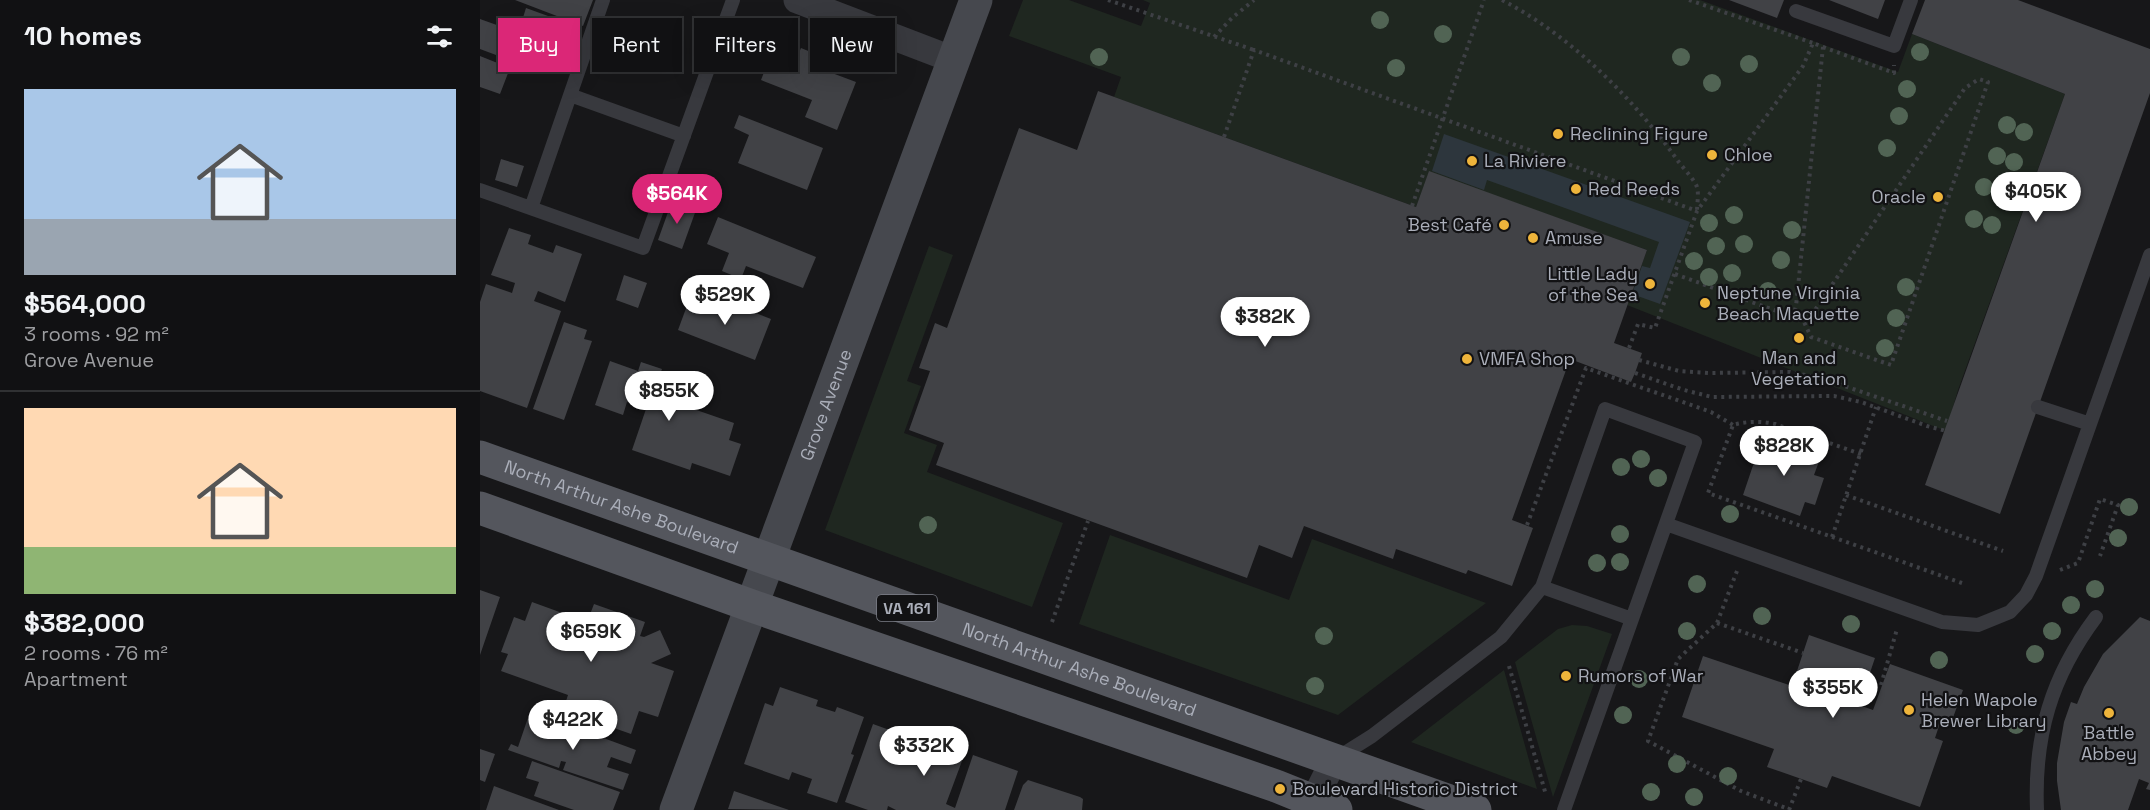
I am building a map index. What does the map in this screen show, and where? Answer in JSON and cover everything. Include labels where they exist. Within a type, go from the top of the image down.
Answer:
[{"type":"main road","name":"Grove Avenue","points":[[676,810],[976,0]]},
{"type":"main road","name":"North Arthur Ashe Boulevard","points":[[480,457],[1475,810]]},
{"type":"main road","name":"VA 161","points":[[480,508],[752,606],[1276,786],[1319,807]]},
{"type":"street","points":[[797,0],[954,60]]},
{"type":"street","points":[[1319,807],[1334,760]]},
{"type":"lane","points":[[531,208],[603,0]]},
{"type":"lane","points":[[480,190],[643,248],[733,0]]},
{"type":"lane","points":[[1796,11],[1894,46],[1911,0]]},
{"type":"lane","points":[[570,95],[684,136]]},
{"type":"lane","points":[[1666,524],[1942,622],[1978,625],[2010,612],[2026,595],[2036,576],[2150,255]]},
{"type":"lane","points":[[2038,407],[2090,424]]},
{"type":"lane","points":[[1334,760],[1372,736],[1501,637],[1542,587],[1605,410],[1695,442],[1564,810]]},
{"type":"lane","points":[[1542,587],[1632,620]]},
{"type":"lane","points":[[2037,810],[2037,761],[2044,720],[2063,669],[2079,639],[2096,617]]},
{"type":"path","points":[[1108,0],[1254,50],[1697,211]]},
{"type":"path","points":[[1130,8],[1133,0]]},
{"type":"path","points":[[1214,37],[1254,0]]},
{"type":"path","points":[[1412,206],[1484,0]]},
{"type":"path","points":[[1502,0],[1509,2],[1540,24],[1598,70],[1646,118],[1697,188],[1697,211]]},
{"type":"path","points":[[1689,0],[1894,73]]},
{"type":"path","points":[[1629,348],[1638,324],[1655,328],[1697,211],[1803,66],[1813,43]]},
{"type":"path","points":[[1793,318],[1823,46]]},
{"type":"path","points":[[1224,137],[1254,50]]},
{"type":"path","points":[[1675,274],[1804,322],[1811,337],[1891,365],[1988,82],[1979,79],[1965,88],[1815,310],[1804,322]]},
{"type":"path","points":[[1639,360],[1678,371],[1790,372],[1821,378],[1947,422]]},
{"type":"path","points":[[1635,373],[1712,397],[1834,396],[1876,407],[1946,431]]},
{"type":"path","points":[[1832,537],[1876,407]]},
{"type":"path","points":[[1861,454],[1775,424],[1762,421],[1740,423],[1733,425],[1708,493],[1962,583]]},
{"type":"path","points":[[1846,495],[2003,551]]},
{"type":"path","points":[[2057,571],[2078,563],[2100,499],[2118,505],[2100,556]]},
{"type":"path","points":[[1052,622],[1088,520]]},
{"type":"path","points":[[1745,551],[1717,623],[1678,659],[1648,741],[1741,790],[1790,810],[1801,779]]},
{"type":"path","points":[[1881,685],[1902,608]]},
{"type":"path","points":[[1717,623],[1803,653]]},
{"type":"path","points":[[1509,666],[1547,799]]},
{"type":"shaded area","points":[[1023,0],[1069,0],[1141,26],[1150,3],[1143,0],[1700,0],[1898,72],[1912,34],[2065,94],[1958,390],[1946,431],[1627,305],[1647,250],[1429,172],[1416,207],[1114,97],[1121,77],[1009,36]]},
{"type":"shaded area","points":[[1444,134],[1690,222],[1660,304],[1632,294],[1642,266],[1650,268],[1659,242],[1487,180],[1484,190],[1432,171]]},
{"type":"shaded area","points":[[929,246],[953,255],[907,381],[921,386],[904,433],[937,445],[927,472],[1063,523],[1032,607],[825,530]]},
{"type":"shaded area","points":[[1110,535],[1289,600],[1312,539],[1486,603],[1338,715],[1079,624]]},
{"type":"shaded area","points":[[1572,625],[1587,626],[1612,634],[1553,797],[1515,662],[1558,629]]},
{"type":"shaded area","points":[[1504,670],[1537,789],[1411,742]]},
{"type":"building","points":[[515,0],[593,0],[583,26],[580,25],[580,18],[562,18]]},
{"type":"building","points":[[1729,0],[1784,0],[1777,18]]},
{"type":"building","points":[[1829,0],[1885,0],[1878,19]]},
{"type":"building","points":[[1925,0],[2018,0],[2150,49],[2150,93],[2000,514],[1925,485],[2065,94],[1912,34]]},
{"type":"building","points":[[526,8],[554,18],[523,18]]},
{"type":"building","points":[[480,19],[498,25],[498,56],[480,49]]},
{"type":"building","points":[[801,48],[810,52],[810,72],[829,72],[856,82],[837,130],[805,117],[812,100],[761,80],[764,72],[798,72],[798,55]]},
{"type":"building","points":[[480,56],[498,63],[498,72],[508,72],[500,94],[480,87]]},
{"type":"building","points":[[1098,91],[1416,207],[1429,171],[1647,250],[1614,343],[1642,353],[1635,373],[1631,382],[1570,359],[1512,520],[1533,528],[1512,586],[1468,570],[1466,574],[1396,549],[1393,559],[1304,526],[1292,558],[1259,545],[1247,578],[936,465],[944,443],[909,430],[930,371],[919,368],[935,323],[947,328],[1019,128],[1077,150]]},
{"type":"building","points":[[739,115],[823,148],[807,190],[738,163],[749,135],[734,128]]},
{"type":"building","points":[[501,159],[524,166],[517,187],[495,180]]},
{"type":"building","points":[[672,201],[696,210],[682,249],[658,240]]},
{"type":"building","points":[[718,217],[816,257],[803,288],[746,266],[741,279],[722,271],[729,253],[707,244]]},
{"type":"building","points":[[509,228],[531,235],[528,244],[553,253],[556,245],[582,254],[565,302],[538,291],[534,301],[561,311],[527,408],[480,391],[480,302],[486,284],[512,293],[515,283],[491,275]]},
{"type":"building","points":[[624,275],[647,283],[638,308],[616,300]]},
{"type":"building","points":[[691,295],[710,303],[713,296],[771,319],[755,360],[678,330]]},
{"type":"building","points":[[564,322],[587,330],[584,339],[592,341],[564,420],[533,409]]},
{"type":"building","points":[[610,361],[638,371],[641,362],[662,369],[653,395],[734,423],[729,440],[741,444],[730,476],[692,463],[690,470],[632,450],[646,409],[627,402],[623,415],[595,405]]},
{"type":"building","points":[[1763,436],[1821,456],[1814,475],[1824,478],[1815,505],[1805,502],[1800,516],[1743,495]]},
{"type":"building","points":[[480,590],[500,597],[480,655]]},
{"type":"building","points":[[532,602],[587,622],[594,604],[645,622],[640,636],[644,637],[660,630],[671,654],[651,663],[674,671],[658,717],[639,711],[631,734],[563,710],[568,695],[501,671],[508,654],[501,652],[514,617],[525,621]]},
{"type":"building","name":"Battle Abbey","points":[[2140,617],[2150,621],[2150,790],[2146,789],[2149,783],[2139,779],[2128,810],[2061,810],[2057,763],[2064,722],[2071,702],[2077,704],[2103,654]]},
{"type":"building","points":[[1809,635],[1875,658],[1859,705],[1873,710],[1890,664],[1963,690],[1950,726],[1940,723],[1935,738],[1943,741],[1920,807],[1832,776],[1827,788],[1767,767],[1774,749],[1682,717],[1703,656],[1792,686]]},
{"type":"building","points":[[780,687],[818,700],[816,706],[835,712],[837,707],[864,717],[851,754],[854,755],[837,803],[807,793],[812,779],[792,772],[789,780],[744,764],[765,703],[773,706]]},
{"type":"building","points":[[530,712],[571,727],[569,732],[577,735],[579,729],[636,750],[631,764],[611,757],[607,767],[629,774],[623,790],[563,770],[566,762],[561,761],[559,768],[508,750],[511,744],[518,747]]},
{"type":"building","points":[[873,724],[917,740],[912,752],[917,753],[922,738],[965,753],[946,804],[955,808],[973,755],[1018,771],[1005,810],[896,810],[888,806],[887,810],[868,810],[845,802]]},
{"type":"building","points":[[480,749],[495,754],[485,782],[480,780]]},
{"type":"building","points":[[532,761],[620,792],[613,810],[574,810],[534,796],[539,782],[526,778]]},
{"type":"building","points":[[1028,780],[1080,797],[1083,799],[1082,810],[1014,810],[1023,785]]},
{"type":"building","points":[[494,786],[559,810],[486,810]]},
{"type":"building","points":[[734,791],[789,810],[728,809]]},
{"type":"place","name":"Reclining Figure","points":[[1558,134]]},
{"type":"place","name":"Chloe","points":[[1712,155]]},
{"type":"place","name":"La Riviere","points":[[1472,161]]},
{"type":"place","name":"Red Reeds","points":[[1576,189]]},
{"type":"place","name":"Oracle","points":[[1938,197]]},
{"type":"place","name":"Best Café","points":[[1504,225]]},
{"type":"place","name":"Amuse","points":[[1533,238]]},
{"type":"place","name":"Little Lady of the Sea","points":[[1650,284]]},
{"type":"place","name":"Neptune Virginia Beach Maquette","points":[[1705,303]]},
{"type":"place","name":"Man and Vegetation","points":[[1799,338]]},
{"type":"place","name":"VMFA Shop","points":[[1467,359]]},
{"type":"place","name":"Rumors of War","points":[[1566,676]]},
{"type":"place","name":"Helen Wapole Brewer Library","points":[[1909,710]]},
{"type":"place","name":"Battle Abbey","points":[[2109,713]]},
{"type":"place","name":"Boulevard Historic District","points":[[1280,789]]}]
